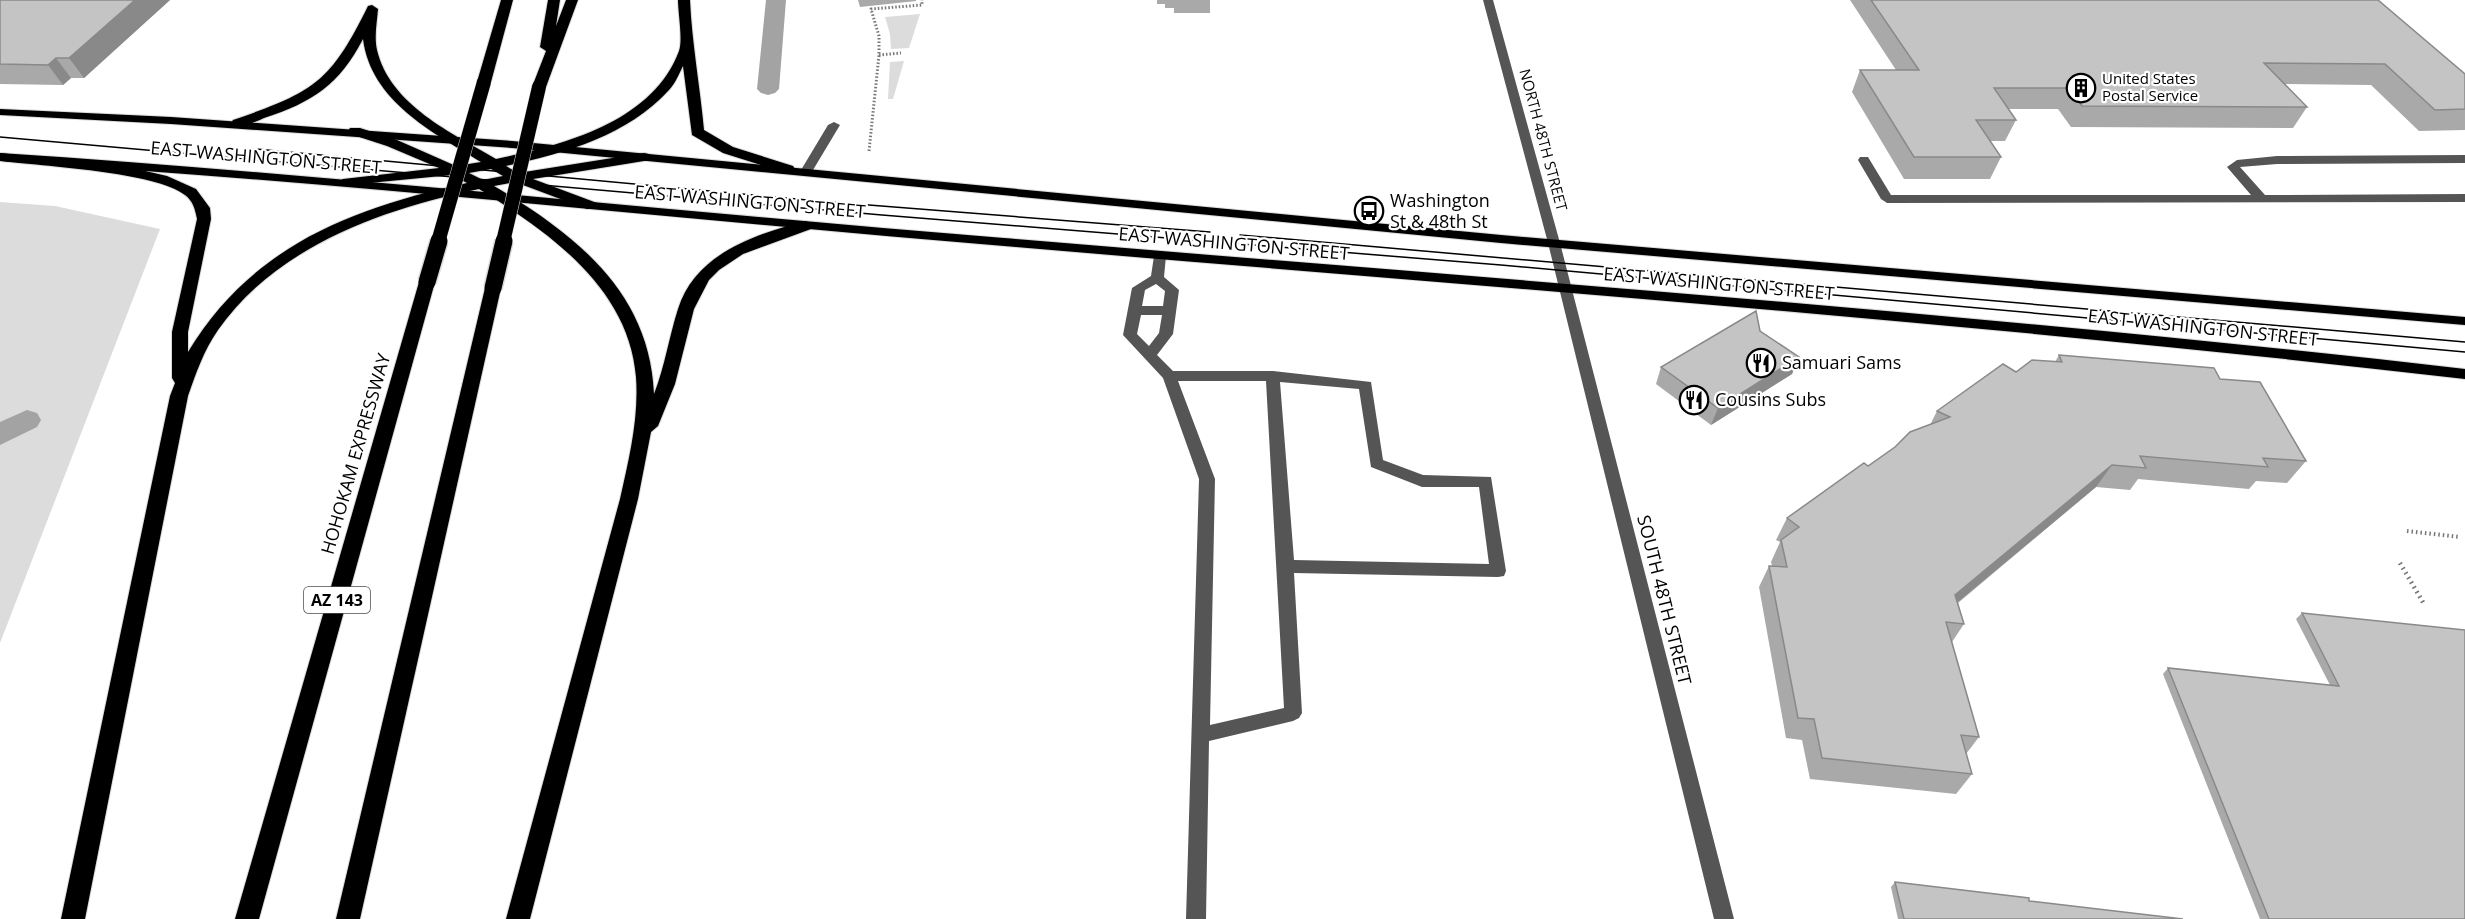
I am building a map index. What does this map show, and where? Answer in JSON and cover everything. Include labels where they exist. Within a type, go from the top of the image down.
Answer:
[{"type":"highway","name":"HOHOKAM EXPRESSWAY","points":[[247,919],[507,0]]},
{"type":"highway","points":[[348,919],[539,87],[554,0]]},
{"type":"highway","points":[[539,87],[572,0]]},
{"type":"highway","points":[[684,0],[686,49],[692,76],[697,132],[728,150],[788,169]]},
{"type":"highway","points":[[238,123],[294,102],[329,80],[340,67],[374,5]]},
{"type":"highway","points":[[374,5],[369,37],[370,51],[378,71],[397,97],[428,124],[516,178],[592,206]]},
{"type":"highway","points":[[343,183],[493,165],[561,149],[612,127],[650,101],[673,77],[686,49]]},
{"type":"highway","points":[[355,131],[390,141],[457,170],[483,185],[572,249],[606,283],[625,309],[637,338],[646,394],[642,444]]},
{"type":"highway","points":[[1,157],[153,177],[186,188],[200,199],[204,219],[180,332],[179,396]]},
{"type":"highway","points":[[73,919],[179,396],[193,354],[213,323],[238,296],[268,271],[306,246],[356,221],[406,202],[446,193],[516,178],[644,157]]},
{"type":"highway","points":[[518,919],[642,444],[672,369],[686,308],[696,285],[705,274],[729,257],[806,226]]},
{"type":"main road","name":"EAST WASHINGTON STREET","points":[[0,112],[238,123],[455,139],[807,170],[1554,243],[2465,321]]},
{"type":"main road","name":"EAST WASHINGTON STREET","points":[[1,157],[126,164],[806,226],[2220,346],[2465,374]]},
{"type":"street","name":"NORTH 48TH STREET","points":[[1488,0],[1565,290]]},
{"type":"street","points":[[807,170],[834,125]]},
{"type":"street","points":[[2260,198],[2233,167],[2237,164],[2277,160],[2465,159]]},
{"type":"street","points":[[1864,160],[1887,199],[2465,198]]},
{"type":"street","points":[[1157,278],[1160,256]]},
{"type":"street","points":[[1157,278],[1139,288],[1130,335],[1169,376],[1207,479],[1196,919]]},
{"type":"street","points":[[1150,354],[1166,334],[1172,290],[1157,278]]},
{"type":"street","name":"SOUTH 48TH STREET","points":[[1565,290],[1724,919]]},
{"type":"street","points":[[1135,310],[1169,311]]},
{"type":"street","points":[[1169,376],[1273,376],[1366,385],[1376,463],[1422,481],[1486,481],[1498,571],[1286,566]]},
{"type":"street","points":[[1200,735],[1293,713],[1273,376]]},
{"type":"path","points":[[869,151],[879,55],[879,36],[871,9],[922,5],[922,0]]},
{"type":"path","points":[[879,55],[901,53]]},
{"type":"path","points":[[2407,531],[2460,537]]},
{"type":"path","points":[[2400,563],[2424,604]]},
{"type":"shaded area","points":[[920,14],[909,48],[891,49],[885,17]]},
{"type":"shaded area","points":[[904,61],[893,99],[888,99],[890,62]]},
{"type":"shaded area","points":[[0,202],[55,206],[160,229],[0,643]]},
{"type":"building","points":[[0,0],[135,0],[69,58],[56,58],[48,65],[0,64]]},
{"type":"building","name":"United States Postal Service","points":[[1871,0],[2378,0],[2465,74],[2465,109],[2435,110],[2385,64],[2264,63],[2307,107],[2082,106],[2069,88],[1994,88],[2016,120],[1976,120],[2001,157],[1914,157],[1860,70],[1919,70]]},
{"type":"building","points":[[1756,311],[1760,331],[1799,357],[1718,408],[1661,367]]},
{"type":"building","points":[[2059,355],[2214,368],[2220,379],[2260,382],[2306,461],[2263,458],[2268,467],[2140,456],[2146,468],[2112,465],[1955,595],[1964,624],[1946,622],[1979,737],[1961,735],[1972,774],[1822,758],[1814,719],[1798,718],[1769,566],[1787,567],[1781,540],[1799,527],[1787,518],[1864,463],[1868,466],[1895,447],[1910,432],[1950,417],[1937,411],[2003,364],[2016,372],[2032,360],[2062,362]]},
{"type":"building","points":[[2302,613],[2465,630],[2465,919],[2269,919],[2168,668],[2339,686]]},
{"type":"building","points":[[1895,882],[2029,898],[2029,901],[2183,919],[1904,919]]},
{"type":"waterway","points":[[768,89],[776,0]]},
{"type":"waterway","points":[[0,435],[27,420]]},
{"type":"tram line","points":[[0,137],[882,215],[1501,265],[2465,352]]},
{"type":"tram line","points":[[256,149],[818,201],[1210,232]]},
{"type":"tram line","points":[[1240,235],[2465,342]]},
{"type":"place","name":"United States Postal Service","points":[[2081,88]]},
{"type":"place","name":"Washington St & 48th St","points":[[1369,211]]},
{"type":"place","name":"Samuari Sams","points":[[1761,363]]},
{"type":"place","name":"Cousins Subs","points":[[1694,400]]}]
